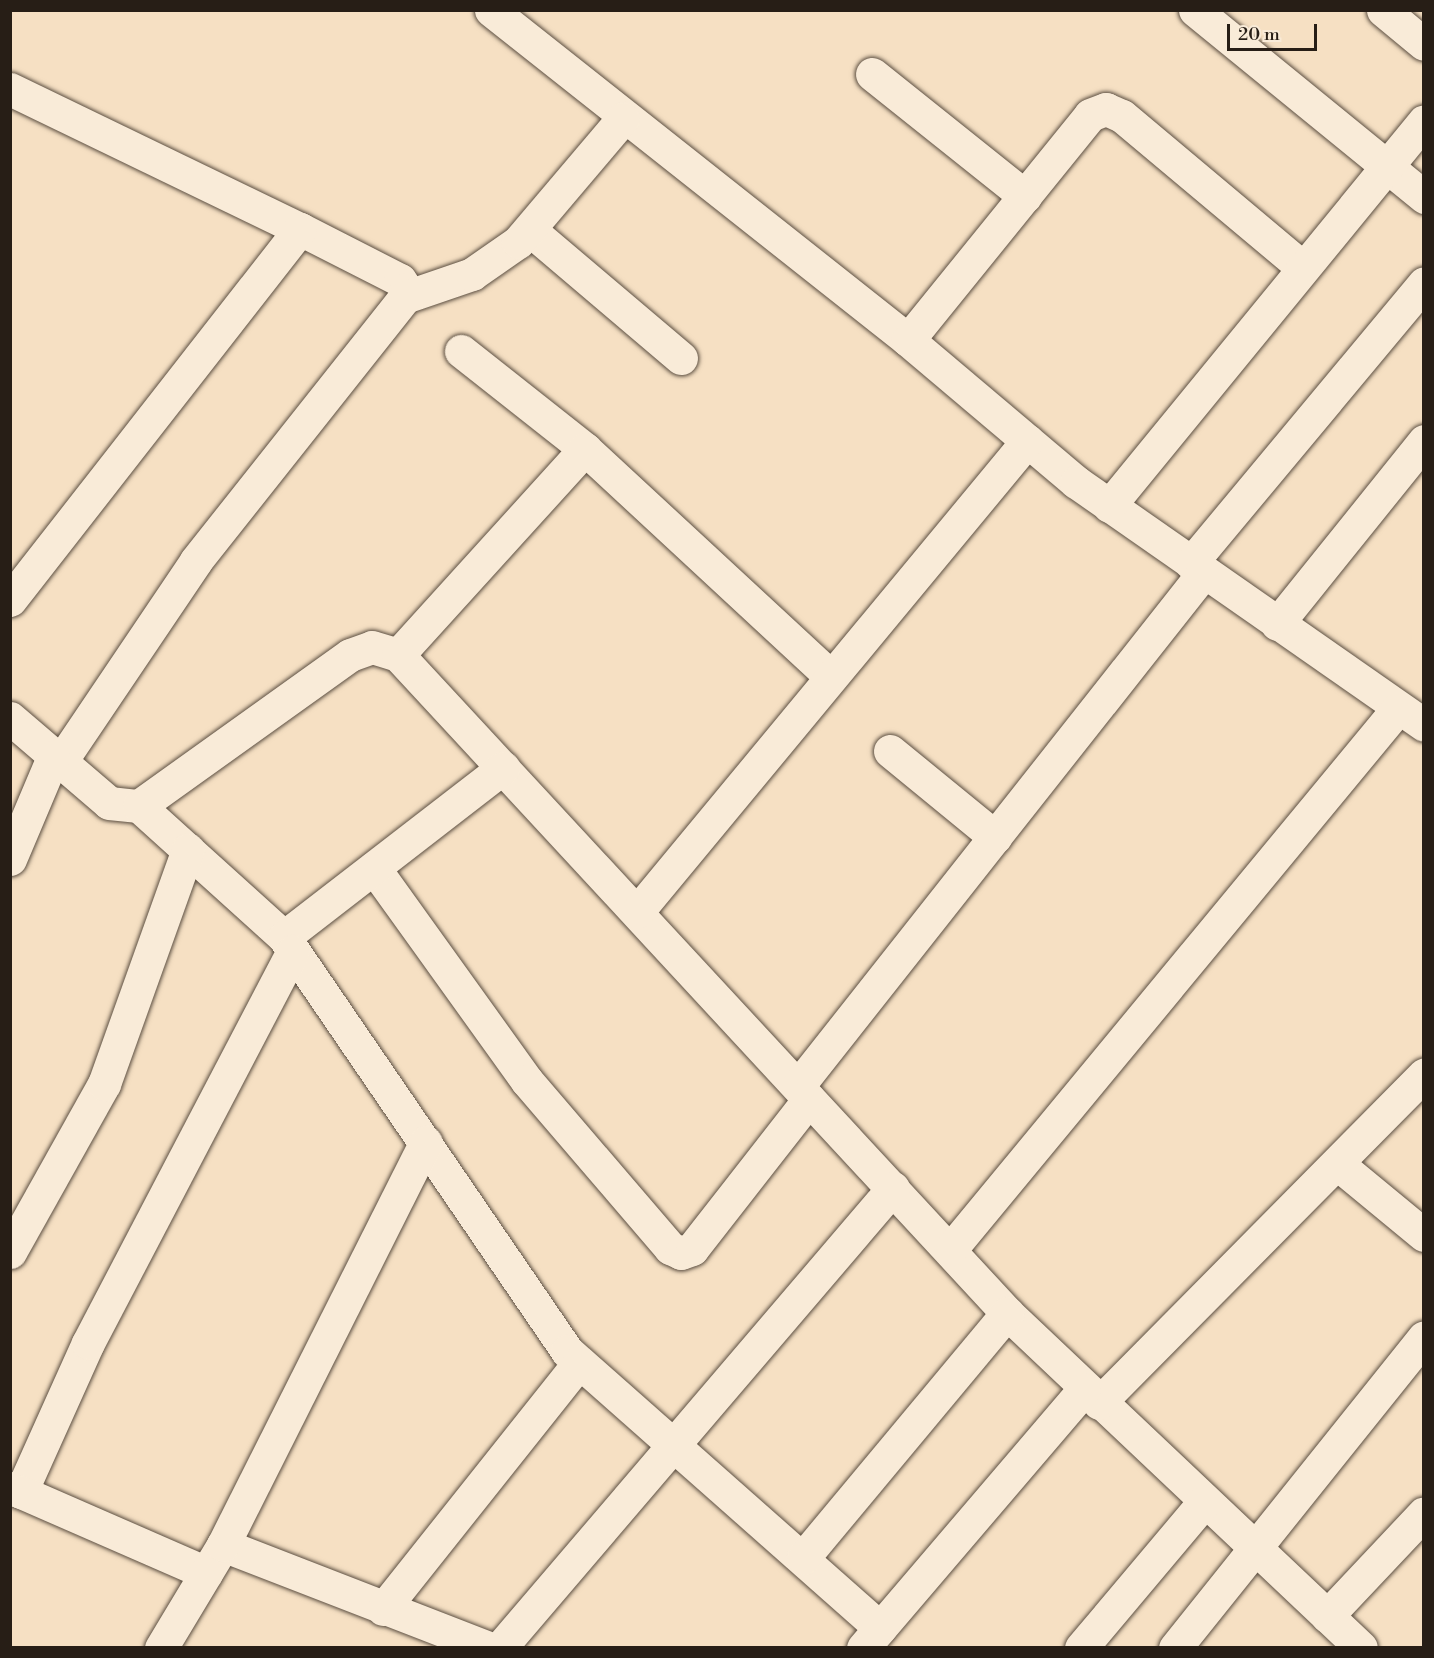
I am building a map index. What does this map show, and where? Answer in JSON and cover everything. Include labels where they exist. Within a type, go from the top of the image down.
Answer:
[{"type":"street","points":[[491,10],[623,118],[908,340],[1027,441],[1109,506],[1411,717],[950,1250]]},
{"type":"street","points":[[1195,10],[1424,197]]},
{"type":"street","points":[[1383,10],[1424,44]]},
{"type":"street","points":[[872,74],[1025,196]]},
{"type":"street","points":[[10,89],[300,229],[400,280],[405,297]]},
{"type":"street","points":[[908,340],[1090,115],[1106,109],[1122,116],[1303,268]]},
{"type":"street","points":[[12,853],[56,760],[196,561],[405,297],[472,274],[530,230],[623,118]]},
{"type":"street","points":[[1109,506],[1424,121]]},
{"type":"street","points":[[10,600],[300,229]]},
{"type":"street","points":[[530,230],[681,358]]},
{"type":"street","points":[[374,868],[527,1081],[669,1248],[681,1253],[692,1249],[804,1092],[1198,568],[1424,283]]},
{"type":"street","points":[[461,351],[585,448],[831,677]]},
{"type":"street","points":[[637,912],[1027,441]]},
{"type":"street","points":[[1277,624],[1424,441]]},
{"type":"street","points":[[398,655],[585,448]]},
{"type":"street","points":[[139,806],[350,655],[372,647],[398,655],[893,1188],[1006,1313],[1091,1396],[1361,1647]]},
{"type":"street","points":[[10,718],[56,760],[109,803],[139,806],[289,944],[579,1363],[616,1399],[676,1442],[803,1558],[872,1638],[1091,1396],[1339,1165],[1424,1075]]},
{"type":"street","points":[[890,751],[995,837]]},
{"type":"street","points":[[206,1573],[16,1490],[289,944],[374,868],[503,768]]},
{"type":"street","points":[[10,1252],[104,1084],[188,850]]},
{"type":"street","points":[[161,1647],[223,1545],[426,1142]]},
{"type":"street","points":[[1339,1165],[1424,1235]]},
{"type":"street","points":[[500,1647],[893,1188]]},
{"type":"street","points":[[803,1558],[1006,1313]]},
{"type":"street","points":[[1176,1647],[1424,1337]]},
{"type":"street","points":[[383,1609],[579,1363]]},
{"type":"street","points":[[1081,1647],[1204,1502]]},
{"type":"street","points":[[1327,1616],[1424,1513]]},
{"type":"street","points":[[223,1545],[383,1609],[488,1647]]}]
